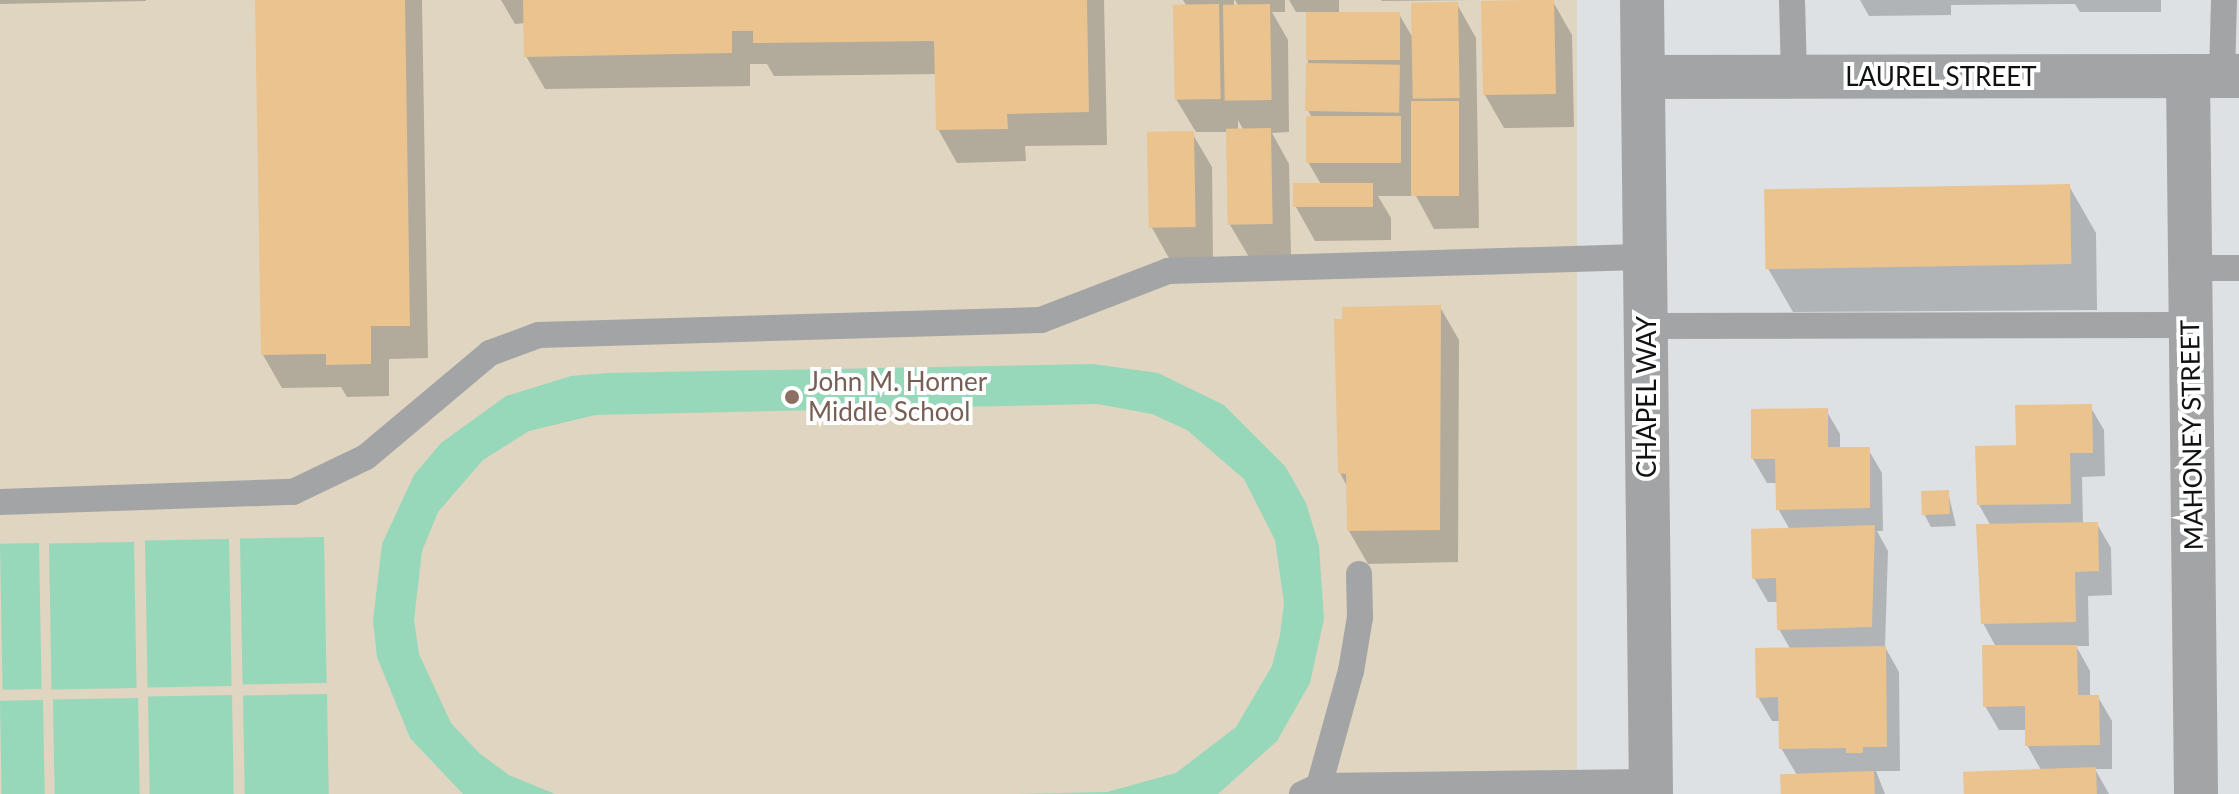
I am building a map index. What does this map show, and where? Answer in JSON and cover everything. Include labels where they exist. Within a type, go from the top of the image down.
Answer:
[{"type":"street","name":"CHAPEL WAY","points":[[1642,0],[1651,788]]},
{"type":"street","name":"LAUREL STREET","points":[[1643,77],[2216,76]]},
{"type":"street","name":"MAHONEY STREET","points":[[2196,794],[2190,268],[2216,76]]},
{"type":"lane","points":[[1792,0],[1794,77]]},
{"type":"lane","points":[[2216,76],[2224,0]]},
{"type":"lane","points":[[0,502],[293,492],[366,457],[490,353],[539,335],[1041,320],[1168,271],[1647,257]]},
{"type":"lane","points":[[2190,268],[2239,268]]},
{"type":"lane","points":[[1647,326],[2191,325]]},
{"type":"lane","points":[[1359,574],[1360,617],[1351,671],[1310,790],[1651,788]]},
{"type":"shaded area","name":"John M. Horner Middle School","points":[[0,0],[1577,0],[1577,794],[0,794]]},
{"type":"green space","points":[[1093,364],[1158,373],[1224,405],[1285,466],[1306,503],[1319,546],[1324,619],[1310,683],[1277,741],[1218,794],[1018,794],[1107,792],[1176,773],[1236,727],[1272,666],[1280,635],[1284,603],[1275,540],[1244,479],[1187,430],[1152,414],[1097,404],[595,415],[529,431],[483,460],[438,512],[422,551],[414,620],[419,654],[451,723],[479,753],[509,775],[555,794],[463,794],[410,738],[377,657],[373,621],[382,544],[414,475],[441,443],[506,396],[571,376],[607,373]]},
{"type":"green space","points":[[324,537],[327,683],[243,684],[240,538]]},
{"type":"green space","points":[[229,539],[232,686],[148,687],[145,540]]},
{"type":"green space","points":[[134,542],[137,688],[52,689],[49,543]]},
{"type":"green space","points":[[39,543],[42,689],[3,690],[0,544]]},
{"type":"green space","points":[[327,694],[329,794],[245,794],[243,695]]},
{"type":"green space","points":[[232,695],[234,794],[150,794],[148,696]]},
{"type":"green space","points":[[138,698],[140,794],[55,794],[53,699]]},
{"type":"green space","points":[[43,700],[45,794],[2,794],[0,701]]},
{"type":"building","points":[[255,0],[405,0],[410,326],[371,326],[371,364],[326,365],[326,354],[261,355]]},
{"type":"building","points":[[523,0],[1087,0],[1089,112],[1007,114],[1008,129],[936,130],[934,41],[753,43],[753,31],[732,31],[732,53],[524,57]]},
{"type":"building","points":[[1554,0],[1556,94],[1483,95],[1481,1]]},
{"type":"building","points":[[1458,2],[1460,98],[1413,99],[1411,3]]},
{"type":"building","points":[[1219,4],[1221,99],[1175,100],[1173,5]]},
{"type":"building","points":[[1270,4],[1272,100],[1225,101],[1223,5]]},
{"type":"building","points":[[1306,12],[1400,12],[1400,60],[1306,60]]},
{"type":"building","points":[[1306,63],[1400,65],[1399,113],[1305,111]]},
{"type":"building","points":[[1411,101],[1459,101],[1459,196],[1411,196]]},
{"type":"building","points":[[1306,116],[1401,116],[1401,163],[1306,163]]},
{"type":"building","points":[[1271,128],[1273,224],[1228,225],[1226,129]]},
{"type":"building","points":[[1194,131],[1196,227],[1149,228],[1147,132]]},
{"type":"building","points":[[1293,183],[1373,183],[1373,207],[1293,207]]},
{"type":"building","points":[[2070,184],[2071,264],[1765,269],[1764,189]]},
{"type":"building","points":[[1441,305],[1440,530],[1347,531],[1346,474],[1338,473],[1334,319],[1342,319],[1342,307]]},
{"type":"building","points":[[2092,404],[2093,453],[2070,453],[2071,504],[1977,505],[1975,446],[2016,445],[2015,405]]},
{"type":"building","points":[[1828,408],[1828,447],[1870,447],[1870,508],[1776,510],[1775,459],[1751,459],[1751,409]]},
{"type":"building","points":[[1949,490],[1950,514],[1922,515],[1921,491]]},
{"type":"building","points":[[2098,522],[2099,571],[2075,572],[2076,622],[1981,624],[1976,524]]},
{"type":"building","points":[[1875,525],[1872,627],[1777,630],[1776,578],[1752,579],[1751,529]]},
{"type":"building","points":[[1982,645],[2077,645],[2078,695],[2099,695],[2100,745],[2025,746],[2025,706],[1983,707]]},
{"type":"building","points":[[1886,646],[1887,747],[1863,747],[1863,753],[1846,753],[1846,748],[1779,749],[1778,697],[1756,698],[1755,648]]},
{"type":"building","points":[[2096,767],[2097,794],[1964,794],[1963,772]]},
{"type":"building","points":[[1874,771],[1875,794],[1781,794],[1780,774]]},
{"type":"place","name":"John M. Horner Middle School","points":[[792,397]]}]
